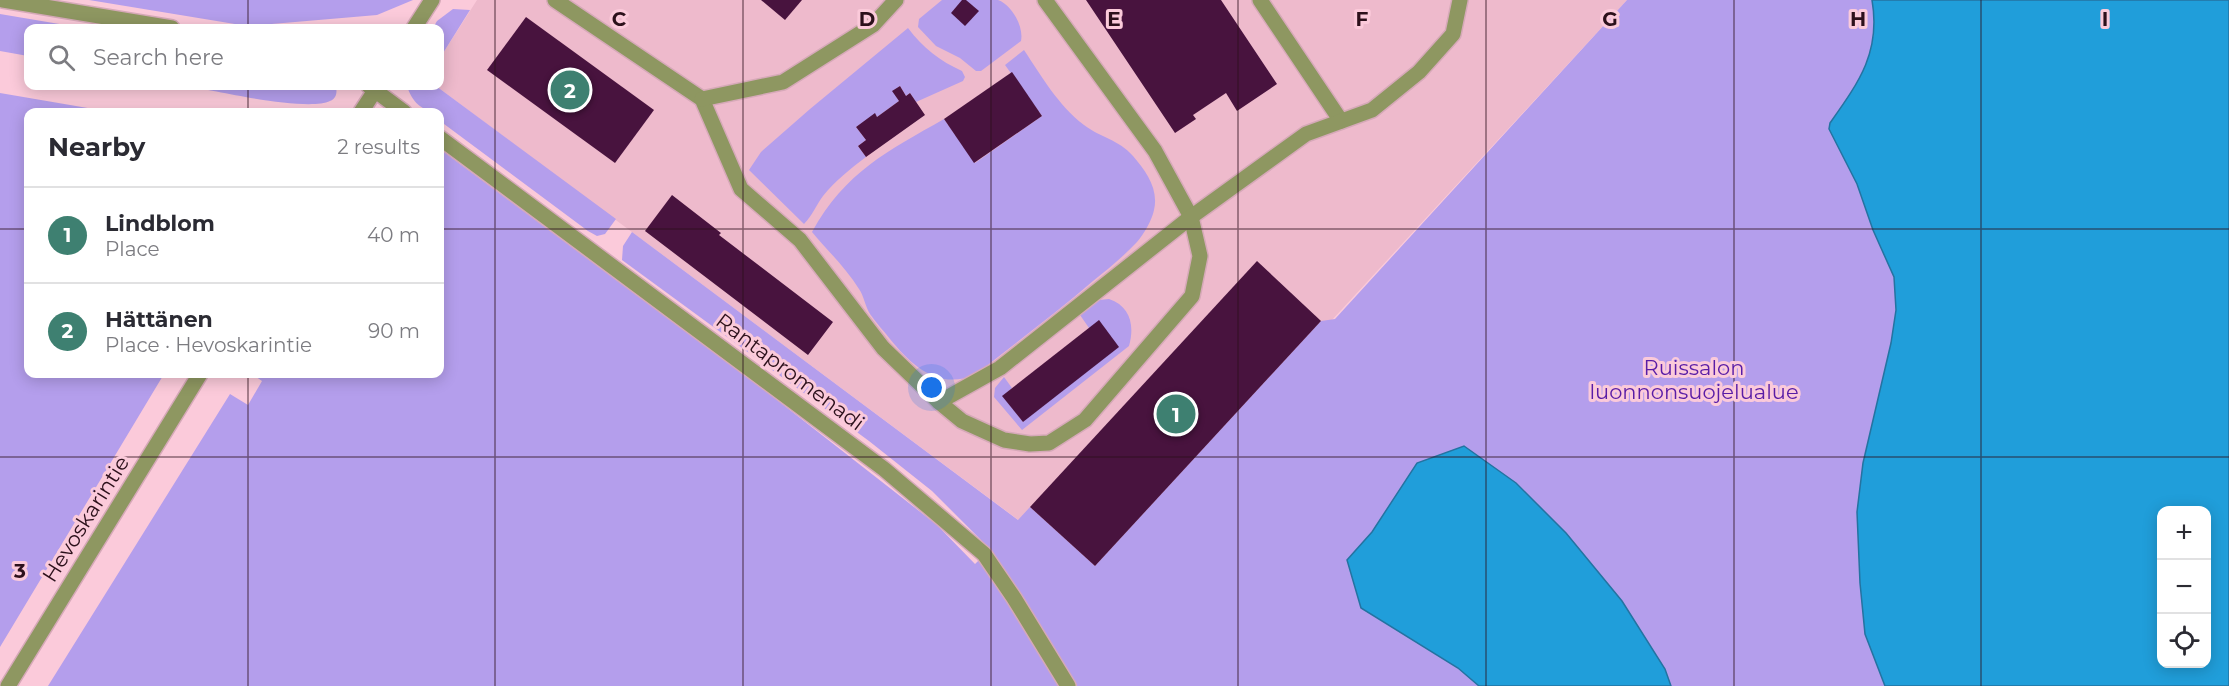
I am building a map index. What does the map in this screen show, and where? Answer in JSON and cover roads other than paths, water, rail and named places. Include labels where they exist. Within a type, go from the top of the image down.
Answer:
[{"type":"street","points":[[3,0],[148,24]]},
{"type":"street","points":[[417,24],[432,0]]},
{"type":"street","points":[[555,0],[702,99],[741,189],[800,240],[883,348],[939,402],[962,421],[1004,440],[1030,444],[1049,443],[1085,420],[1192,296],[1200,256],[1191,217],[1155,151],[1045,0]]},
{"type":"street","points":[[702,99],[783,82],[873,25],[896,0]]},
{"type":"street","points":[[1260,0],[1341,121]]},
{"type":"street","points":[[939,402],[1000,368],[1191,217],[1306,134],[1372,110],[1419,72],[1453,34],[1460,0]]},
{"type":"street","points":[[363,108],[372,90]]},
{"type":"street","points":[[378,90],[399,108]]},
{"type":"street","name":"Rantapromenadi","points":[[444,141],[876,462],[975,547],[984,555],[1014,598],[1068,686]]},
{"type":"street","name":"Hevoskarintie","points":[[8,686],[198,378]]},
{"type":"water","points":[[1872,0],[2229,0],[2229,686],[1885,686],[1865,634],[1857,512],[1863,463],[1891,343],[1896,310],[1894,277],[1873,230],[1857,184],[1829,129],[1830,123],[1850,94],[1865,66],[1873,35]]},
{"type":"water","points":[[1464,446],[1516,483],[1566,533],[1622,601],[1665,669],[1671,686],[1479,686],[1458,668],[1361,608],[1347,560],[1372,532],[1417,463]]},
{"type":"place","name":"Hättänen","points":[[570,90]]},
{"type":"place","name":"Lindblom","points":[[1176,414]]},
{"type":"park label","name":"Ruissalon luonnonsuojelualue","points":[[1694,380]]}]
